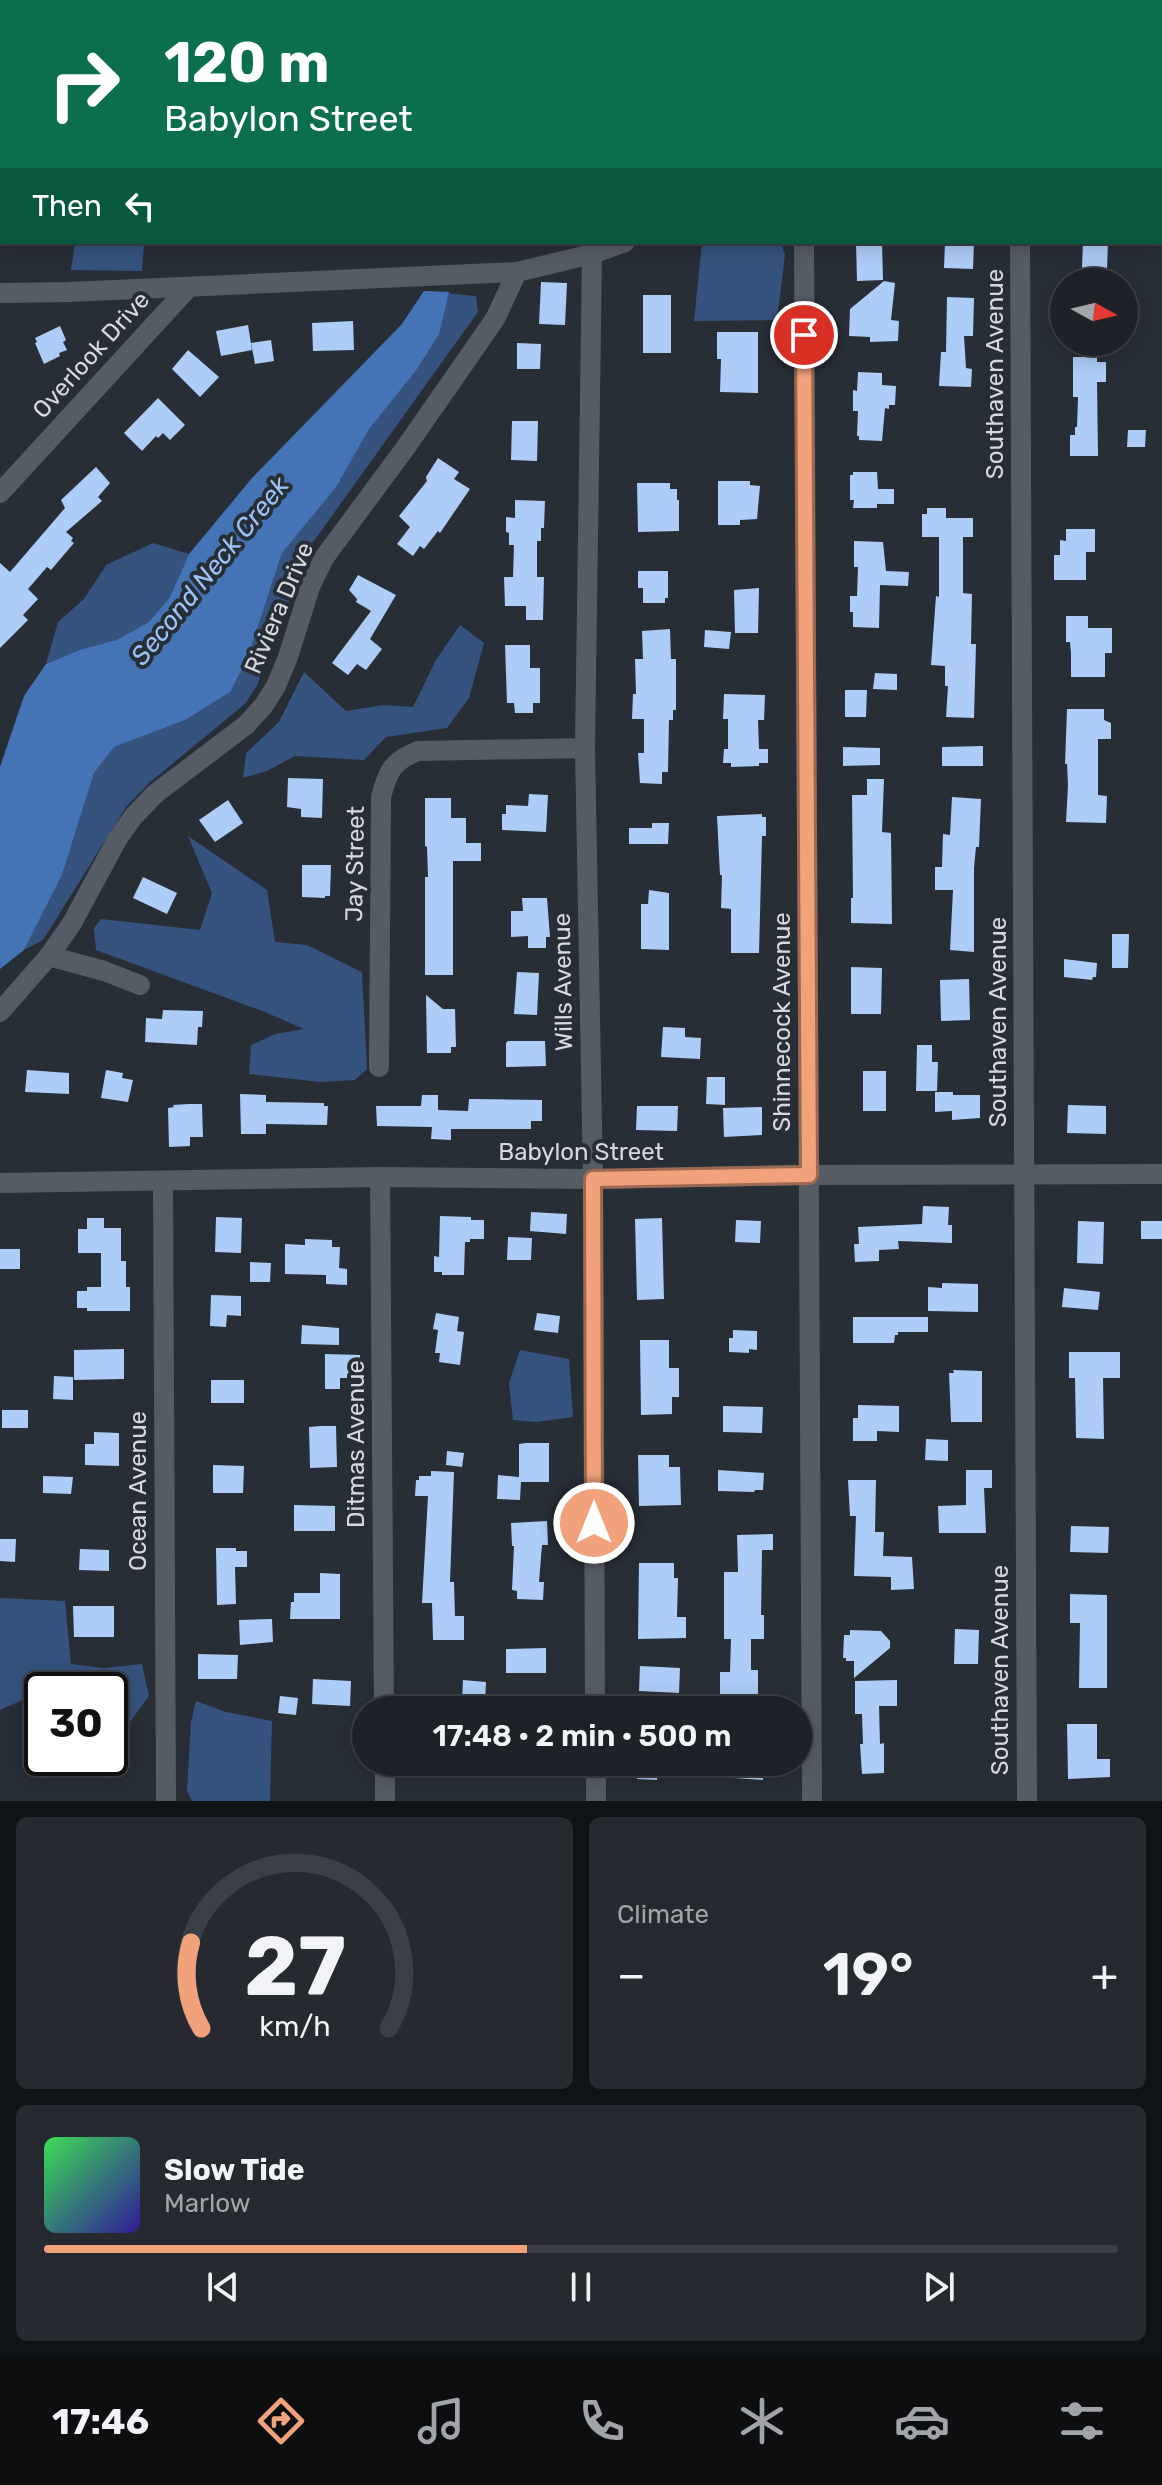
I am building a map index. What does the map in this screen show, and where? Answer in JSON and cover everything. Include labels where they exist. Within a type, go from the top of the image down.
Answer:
[{"type":"street","points":[[0,293],[517,272],[620,244]]},
{"type":"street","name":"Shinnecock Avenue","points":[[804,244],[812,1801]]},
{"type":"street","name":"Southaven Avenue","points":[[1020,244],[1027,1801]]},
{"type":"street","name":"Wills Avenue","points":[[592,254],[585,748],[593,1179],[595,1696]]},
{"type":"street","name":"Riviera Drive","points":[[0,1012],[49,956],[72,923],[118,838],[133,817],[155,794],[246,725],[264,705],[288,657],[310,587],[324,558],[495,319],[517,272]]},
{"type":"street","name":"Overlook Drive","points":[[0,493],[189,287]]},
{"type":"street","name":"Jay Street","points":[[379,1067],[381,797],[387,776],[400,758],[418,751],[585,748]]},
{"type":"street","points":[[49,956],[104,971],[140,985]]},
{"type":"street","name":"Babylon Street","points":[[0,1183],[380,1177],[593,1179],[1162,1174]]},
{"type":"street","name":"Ditmas Avenue","points":[[380,1177],[384,1696]]},
{"type":"street","name":"Ocean Avenue","points":[[163,1181],[166,1801]]},
{"type":"street","points":[[385,1776],[385,1801]]},
{"type":"street","points":[[596,1776],[596,1801]]},
{"type":"shaded area","points":[[75,244],[144,244],[142,271],[71,270]]},
{"type":"shaded area","points":[[702,244],[782,244],[785,255],[777,320],[694,321]]},
{"type":"shaded area","points":[[424,291],[476,296],[478,312],[311,545],[257,685],[246,703],[149,783],[126,807],[43,940],[24,950],[62,875],[94,773],[114,747],[185,720],[248,657],[282,553],[351,378],[402,324]]},
{"type":"shaded area","points":[[153,543],[189,554],[170,597],[149,622],[116,640],[79,650],[46,664],[58,622],[84,599],[106,565]]},
{"type":"shaded area","points":[[460,625],[484,643],[469,698],[447,728],[386,737],[364,760],[295,756],[267,771],[243,778],[246,753],[279,722],[304,672],[346,711],[384,705],[413,707],[436,660]]},
{"type":"shaded area","points":[[188,836],[267,890],[275,942],[307,945],[362,972],[367,1069],[355,1080],[320,1082],[249,1074],[251,1045],[275,1034],[304,1029],[96,950],[94,928],[101,919],[200,930],[212,893]]},
{"type":"shaded area","points":[[520,1350],[569,1359],[573,1417],[536,1422],[513,1420],[509,1383]]},
{"type":"shaded area","points":[[0,1598],[65,1601],[71,1664],[104,1668],[142,1664],[149,1696],[128,1722],[128,1672],[24,1672],[24,1699],[0,1710]]},
{"type":"shaded area","points":[[196,1701],[226,1712],[272,1721],[270,1801],[192,1801],[187,1791],[191,1722]]},
{"type":"water","name":"Second Neck Creek","points":[[424,291],[449,292],[439,334],[417,369],[369,429],[336,487],[282,553],[248,657],[230,692],[185,720],[114,747],[94,773],[62,875],[24,950],[0,969],[0,767],[24,696],[46,664],[79,650],[116,640],[149,622],[170,597],[189,554],[252,478],[402,324]]},
{"type":"building","points":[[856,244],[882,244],[883,280],[857,281]]},
{"type":"building","points":[[945,244],[974,244],[973,269],[944,268]]},
{"type":"building","points":[[1083,244],[1108,244],[1107,268],[1082,268]]},
{"type":"building","points":[[884,281],[895,283],[891,320],[899,321],[898,341],[870,342],[870,337],[849,336],[850,309]]},
{"type":"building","points":[[541,282],[567,283],[565,325],[539,324]]},
{"type":"building","points":[[643,295],[671,295],[671,353],[643,353]]},
{"type":"building","points":[[947,297],[974,298],[973,336],[964,336],[966,368],[972,369],[971,387],[939,386],[941,352],[946,352]]},
{"type":"building","points":[[353,321],[354,350],[313,351],[312,323]]},
{"type":"building","points":[[248,325],[252,350],[221,356],[216,331]]},
{"type":"building","points":[[60,326],[67,350],[44,364],[35,338]]},
{"type":"building","points":[[717,332],[758,332],[758,393],[720,392],[721,359],[717,359]]},
{"type":"building","points":[[271,340],[274,361],[255,364],[251,343]]},
{"type":"building","points":[[517,343],[541,344],[540,369],[517,369]]},
{"type":"building","points":[[188,350],[219,377],[200,397],[172,369]]},
{"type":"building","points":[[1073,357],[1097,357],[1097,362],[1106,362],[1106,382],[1097,382],[1098,456],[1070,456],[1070,435],[1075,435],[1077,427],[1078,397],[1073,397]]},
{"type":"building","points":[[858,372],[882,373],[882,385],[896,386],[895,405],[885,408],[882,441],[859,440],[857,436],[858,411],[853,411],[853,390],[857,391]]},
{"type":"building","points":[[158,398],[185,425],[170,440],[163,433],[158,438],[156,436],[142,451],[124,433]]},
{"type":"building","points":[[512,421],[538,421],[537,461],[511,460]]},
{"type":"building","points":[[1128,430],[1146,430],[1145,447],[1127,447]]},
{"type":"building","points":[[438,458],[459,472],[454,479],[470,489],[440,533],[438,531],[424,549],[420,546],[413,556],[397,544],[410,527],[399,516],[427,481],[426,477]]},
{"type":"building","points":[[96,467],[110,483],[98,497],[102,501],[66,532],[74,543],[51,570],[47,567],[28,589],[38,599],[23,615],[28,620],[0,648],[0,563],[10,572],[65,508],[61,500]]},
{"type":"building","points":[[853,472],[877,472],[878,489],[894,489],[894,504],[853,508],[850,475]]},
{"type":"building","points":[[718,481],[750,481],[750,485],[760,486],[757,519],[740,520],[740,525],[718,525]]},
{"type":"building","points":[[637,483],[670,483],[670,489],[677,489],[679,531],[638,532]]},
{"type":"building","points":[[515,500],[545,501],[544,528],[541,528],[541,541],[537,541],[537,577],[544,577],[543,620],[526,620],[526,606],[505,606],[504,577],[513,577],[514,545],[509,545],[506,517],[515,518]]},
{"type":"building","points":[[927,508],[946,508],[946,518],[973,518],[973,537],[963,537],[963,593],[972,594],[971,644],[976,644],[974,718],[946,717],[948,686],[945,686],[945,666],[931,665],[936,596],[939,597],[939,537],[922,537],[922,514],[927,514]]},
{"type":"building","points":[[1066,529],[1095,529],[1095,552],[1086,552],[1086,580],[1054,580],[1054,555],[1060,555],[1060,540],[1066,541]]},
{"type":"building","points":[[854,541],[883,542],[886,571],[909,572],[908,586],[880,585],[879,628],[853,627],[850,596],[857,596],[858,567],[854,567]]},
{"type":"building","points":[[638,571],[668,571],[668,598],[665,598],[665,603],[643,603],[643,588],[638,588]]},
{"type":"building","points":[[358,575],[396,595],[370,639],[382,649],[366,670],[357,664],[348,675],[332,663],[371,611],[356,602],[349,590]]},
{"type":"building","points":[[759,588],[758,633],[735,633],[734,590]]},
{"type":"building","points":[[1066,616],[1088,616],[1088,628],[1112,628],[1112,653],[1105,653],[1105,677],[1071,677]]},
{"type":"building","points":[[670,629],[671,659],[676,659],[676,710],[673,710],[673,720],[669,720],[668,772],[662,772],[662,784],[640,783],[638,753],[644,753],[644,719],[632,719],[633,694],[636,694],[635,659],[643,659],[642,631]]},
{"type":"building","points":[[705,630],[731,632],[729,649],[704,647]]},
{"type":"building","points":[[505,645],[530,645],[530,668],[540,668],[540,703],[533,703],[533,713],[515,713],[514,703],[507,703]]},
{"type":"building","points":[[875,673],[897,674],[897,690],[873,689]]},
{"type":"building","points":[[845,690],[867,690],[866,717],[845,717]]},
{"type":"building","points":[[724,694],[765,695],[764,720],[758,720],[759,749],[768,749],[768,763],[731,767],[731,763],[723,763],[724,749],[728,749],[728,719],[723,719]]},
{"type":"building","points":[[1067,709],[1104,709],[1104,720],[1111,723],[1111,739],[1098,739],[1098,795],[1107,796],[1106,823],[1066,822]]},
{"type":"building","points":[[983,746],[983,766],[942,766],[942,747]]},
{"type":"building","points":[[843,747],[880,748],[880,765],[843,766]]},
{"type":"building","points":[[288,778],[323,779],[322,818],[301,817],[301,809],[287,807]]},
{"type":"building","points":[[867,779],[884,779],[882,832],[891,833],[892,924],[851,923],[852,795],[867,795]]},
{"type":"building","points":[[529,794],[548,795],[546,832],[502,830],[502,814],[506,814],[506,805],[528,806]]},
{"type":"building","points":[[952,797],[981,799],[979,847],[976,847],[974,868],[974,952],[950,950],[953,890],[935,890],[935,867],[942,867],[943,834],[950,835]]},
{"type":"building","points":[[425,798],[451,798],[451,818],[466,818],[466,843],[481,843],[481,861],[453,861],[453,975],[425,975],[425,877],[428,877]]},
{"type":"building","points":[[228,800],[243,823],[215,842],[199,820]]},
{"type":"building","points":[[762,814],[766,817],[766,836],[762,836],[759,953],[731,953],[731,909],[721,908],[722,875],[717,816]]},
{"type":"building","points":[[652,823],[669,823],[668,844],[629,844],[629,828],[652,828]]},
{"type":"building","points":[[302,865],[331,865],[330,896],[302,897]]},
{"type":"building","points":[[143,877],[177,893],[167,914],[133,898]]},
{"type":"building","points":[[649,890],[669,893],[669,950],[641,949],[641,904],[648,904]]},
{"type":"building","points":[[522,898],[547,898],[550,937],[546,937],[546,948],[528,948],[528,936],[511,937],[511,911],[523,911]]},
{"type":"building","points":[[1112,934],[1129,934],[1128,968],[1112,968]]},
{"type":"building","points":[[1064,959],[1097,963],[1096,977],[1092,980],[1064,977]]},
{"type":"building","points":[[851,967],[882,968],[881,1014],[851,1014]]},
{"type":"building","points":[[517,972],[539,973],[537,1015],[514,1014]]},
{"type":"building","points":[[969,979],[970,1020],[941,1021],[940,980]]},
{"type":"building","points":[[426,995],[443,1009],[455,1009],[456,1047],[451,1047],[451,1053],[427,1053]]},
{"type":"building","points":[[163,1010],[203,1011],[197,1045],[145,1042],[146,1018],[162,1019]]},
{"type":"building","points":[[663,1027],[685,1028],[685,1037],[701,1038],[700,1059],[661,1057]]},
{"type":"building","points":[[508,1041],[545,1041],[546,1066],[506,1067]]},
{"type":"building","points":[[917,1045],[932,1045],[932,1062],[938,1062],[937,1091],[916,1091]]},
{"type":"building","points":[[27,1070],[69,1073],[69,1094],[25,1092]]},
{"type":"building","points":[[106,1070],[123,1073],[122,1078],[133,1080],[128,1102],[101,1098]]},
{"type":"building","points":[[863,1071],[886,1071],[886,1111],[863,1111]]},
{"type":"building","points":[[707,1077],[725,1077],[725,1105],[706,1104]]},
{"type":"building","points":[[935,1092],[980,1095],[980,1118],[952,1120],[952,1111],[935,1112]]},
{"type":"building","points":[[240,1094],[266,1095],[266,1102],[324,1103],[328,1106],[327,1125],[266,1124],[266,1134],[241,1134]]},
{"type":"building","points":[[422,1095],[438,1095],[438,1110],[468,1111],[469,1099],[542,1100],[542,1121],[531,1121],[531,1129],[451,1129],[451,1140],[431,1139],[432,1127],[377,1126],[376,1106],[421,1106]]},
{"type":"building","points":[[202,1104],[203,1137],[190,1137],[190,1146],[169,1147],[168,1108]]},
{"type":"building","points":[[1068,1105],[1106,1106],[1106,1134],[1067,1133]]},
{"type":"building","points":[[637,1106],[678,1106],[677,1131],[636,1130]]},
{"type":"building","points":[[762,1107],[762,1135],[724,1137],[723,1108]]},
{"type":"building","points":[[923,1206],[949,1207],[948,1225],[952,1225],[952,1243],[898,1241],[899,1249],[879,1250],[879,1261],[855,1262],[854,1244],[859,1244],[858,1227],[922,1224]]},
{"type":"building","points":[[531,1212],[567,1214],[566,1234],[530,1231]]},
{"type":"building","points":[[440,1216],[484,1220],[484,1239],[465,1242],[464,1275],[434,1272],[434,1256],[439,1257]]},
{"type":"building","points":[[216,1217],[242,1218],[241,1253],[215,1252]]},
{"type":"building","points":[[87,1218],[104,1218],[104,1228],[121,1228],[121,1261],[126,1261],[130,1311],[87,1311],[87,1308],[77,1308],[77,1291],[101,1287],[101,1253],[78,1253],[78,1229],[87,1229]]},
{"type":"building","points":[[662,1218],[664,1299],[637,1300],[635,1219]]},
{"type":"building","points":[[736,1220],[761,1221],[760,1243],[735,1242]]},
{"type":"building","points":[[1078,1221],[1104,1222],[1103,1264],[1077,1263]]},
{"type":"building","points":[[1141,1221],[1162,1221],[1162,1239],[1141,1239]]},
{"type":"building","points":[[508,1237],[532,1238],[531,1260],[507,1260]]},
{"type":"building","points":[[305,1239],[332,1240],[332,1247],[340,1247],[339,1268],[347,1269],[347,1285],[326,1284],[326,1275],[285,1274],[285,1244],[305,1245]]},
{"type":"building","points":[[0,1249],[20,1249],[20,1269],[0,1269]]},
{"type":"building","points":[[250,1262],[271,1263],[270,1282],[250,1282]]},
{"type":"building","points":[[942,1283],[978,1284],[978,1312],[928,1311],[928,1287],[942,1288]]},
{"type":"building","points":[[1064,1288],[1100,1292],[1098,1310],[1062,1307]]},
{"type":"building","points":[[211,1295],[241,1296],[241,1316],[227,1315],[226,1327],[210,1326]]},
{"type":"building","points":[[436,1313],[459,1317],[457,1331],[464,1332],[460,1365],[439,1362],[440,1353],[435,1353],[438,1330],[433,1329]]},
{"type":"building","points":[[537,1313],[560,1316],[558,1333],[534,1330]]},
{"type":"building","points":[[853,1317],[928,1317],[928,1332],[898,1332],[894,1343],[853,1343]]},
{"type":"building","points":[[302,1325],[339,1328],[339,1345],[301,1344]]},
{"type":"building","points":[[733,1330],[757,1331],[757,1350],[749,1349],[749,1353],[729,1352],[729,1338],[733,1338]]},
{"type":"building","points":[[640,1340],[669,1340],[669,1368],[679,1368],[679,1397],[672,1397],[672,1414],[641,1415]]},
{"type":"building","points":[[124,1349],[124,1379],[74,1380],[74,1350]]},
{"type":"building","points":[[1069,1352],[1120,1352],[1120,1378],[1103,1378],[1104,1439],[1076,1438],[1075,1378],[1069,1378]]},
{"type":"building","points":[[325,1354],[360,1355],[360,1378],[340,1378],[340,1389],[325,1389]]},
{"type":"building","points":[[953,1370],[982,1371],[982,1422],[951,1422],[949,1373],[954,1373]]},
{"type":"building","points":[[54,1376],[73,1377],[73,1400],[53,1399]]},
{"type":"building","points":[[211,1380],[244,1380],[244,1403],[211,1403]]},
{"type":"building","points":[[858,1405],[899,1406],[899,1432],[877,1431],[877,1441],[853,1441],[853,1418],[858,1418]]},
{"type":"building","points":[[723,1406],[763,1407],[762,1433],[723,1432]]},
{"type":"building","points":[[2,1410],[28,1410],[28,1428],[2,1428]]},
{"type":"building","points":[[336,1426],[337,1467],[310,1468],[309,1427]]},
{"type":"building","points":[[94,1432],[119,1433],[119,1466],[85,1465],[85,1444],[94,1444]]},
{"type":"building","points":[[926,1439],[948,1440],[948,1461],[925,1460]]},
{"type":"building","points":[[549,1443],[549,1482],[521,1482],[520,1500],[497,1499],[498,1475],[519,1477],[519,1444]]},
{"type":"building","points":[[447,1451],[464,1453],[462,1467],[446,1465]]},
{"type":"building","points":[[638,1455],[669,1455],[669,1467],[680,1467],[681,1505],[639,1506]]},
{"type":"building","points":[[213,1465],[244,1466],[243,1493],[213,1493]]},
{"type":"building","points":[[718,1470],[764,1473],[763,1490],[718,1491]]},
{"type":"building","points":[[966,1470],[992,1470],[992,1488],[984,1488],[986,1533],[939,1533],[938,1506],[966,1505]]},
{"type":"building","points":[[431,1471],[454,1472],[450,1582],[454,1582],[455,1616],[464,1616],[464,1640],[433,1640],[432,1603],[422,1603],[428,1496],[415,1496],[416,1480],[419,1476],[431,1476]]},
{"type":"building","points":[[43,1476],[73,1477],[71,1494],[43,1493]]},
{"type":"building","points":[[848,1480],[876,1480],[875,1532],[884,1532],[883,1556],[912,1557],[914,1589],[891,1590],[891,1577],[854,1576],[856,1516],[850,1516]]},
{"type":"building","points":[[294,1505],[335,1506],[335,1531],[294,1531]]},
{"type":"building","points":[[547,1521],[548,1545],[542,1545],[539,1582],[544,1582],[543,1600],[517,1599],[517,1591],[512,1590],[514,1546],[511,1523]]},
{"type":"building","points":[[1071,1526],[1109,1527],[1108,1553],[1070,1552]]},
{"type":"building","points":[[773,1534],[773,1550],[762,1550],[761,1615],[764,1615],[764,1639],[751,1639],[751,1670],[758,1670],[758,1696],[720,1696],[720,1672],[730,1672],[731,1639],[724,1639],[724,1572],[738,1572],[737,1535]]},
{"type":"building","points":[[0,1539],[16,1539],[15,1562],[0,1561]]},
{"type":"building","points":[[216,1548],[247,1551],[247,1567],[235,1567],[236,1604],[217,1605]]},
{"type":"building","points":[[80,1549],[109,1550],[109,1571],[79,1570]]},
{"type":"building","points":[[639,1563],[674,1563],[674,1578],[678,1578],[677,1617],[686,1617],[686,1638],[638,1639]]},
{"type":"building","points":[[320,1573],[340,1574],[340,1619],[290,1619],[294,1593],[320,1593]]},
{"type":"building","points":[[1070,1594],[1107,1595],[1107,1688],[1079,1688],[1080,1623],[1070,1623]]},
{"type":"building","points":[[73,1606],[114,1606],[114,1637],[74,1637]]},
{"type":"building","points":[[272,1619],[273,1642],[240,1645],[239,1620]]},
{"type":"building","points":[[955,1629],[979,1630],[978,1664],[954,1664]]},
{"type":"building","points":[[850,1630],[881,1631],[890,1641],[890,1648],[854,1678],[854,1661],[843,1658],[844,1635],[850,1635]]},
{"type":"building","points":[[546,1648],[546,1673],[506,1673],[506,1649]]},
{"type":"building","points":[[198,1654],[238,1655],[237,1679],[198,1679]]},
{"type":"building","points":[[640,1666],[680,1668],[679,1693],[639,1691]]},
{"type":"building","points":[[313,1679],[351,1681],[350,1706],[312,1704]]},
{"type":"building","points":[[463,1680],[486,1682],[485,1696],[462,1696]]},
{"type":"building","points":[[897,1680],[897,1706],[879,1706],[884,1773],[862,1774],[862,1714],[855,1714],[855,1681]]},
{"type":"building","points":[[280,1696],[298,1698],[296,1715],[278,1713]]},
{"type":"building","points":[[1067,1724],[1097,1724],[1097,1759],[1110,1759],[1110,1777],[1068,1779]]},
{"type":"building","points":[[637,1776],[657,1776],[657,1780],[637,1779]]},
{"type":"building","points":[[763,1776],[763,1780],[719,1777]]},
{"type":"route","points":[[594,1523],[593,1179],[809,1175],[804,335]]}]
